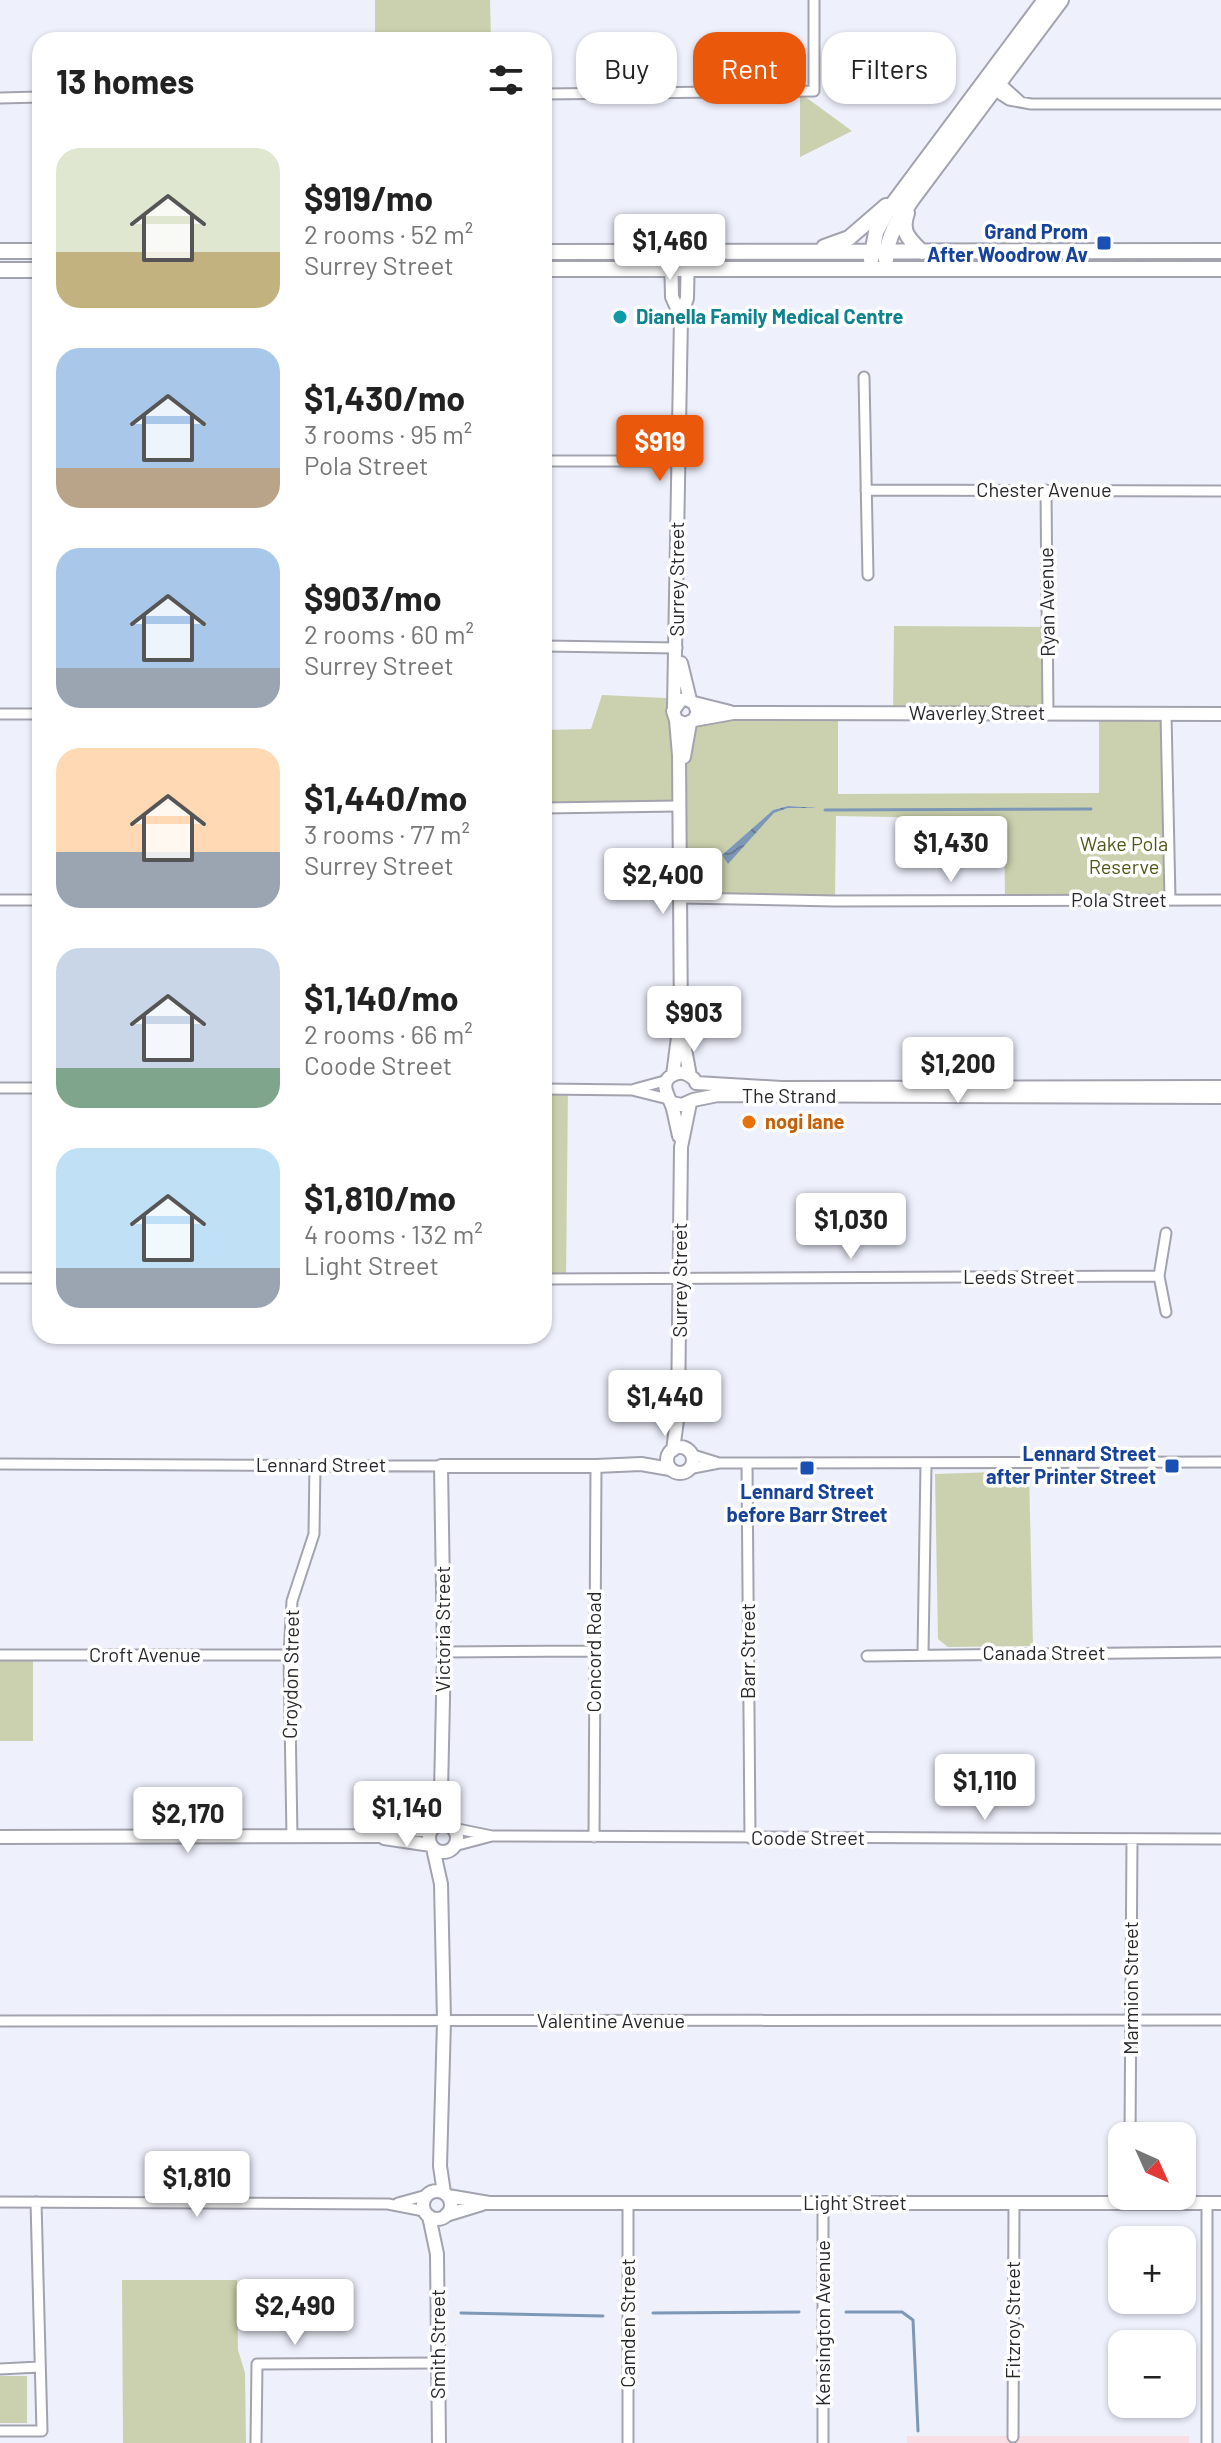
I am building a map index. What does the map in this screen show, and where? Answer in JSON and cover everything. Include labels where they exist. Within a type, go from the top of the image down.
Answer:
[{"type":"main road","points":[[992,83],[1045,0]]},
{"type":"main road","points":[[885,270],[876,232],[887,212],[911,191],[992,83],[1061,0]]},
{"type":"main road","points":[[812,251],[849,238],[911,191]]},
{"type":"main road","points":[[911,191],[904,230],[922,252]]},
{"type":"main road","points":[[0,251],[32,251]]},
{"type":"main road","points":[[552,252],[1221,251]]},
{"type":"main road","points":[[869,271],[879,252]]},
{"type":"main road","points":[[552,269],[1221,269]]},
{"type":"main road","points":[[0,270],[32,270]]},
{"type":"street","points":[[552,94],[814,91],[814,0]]},
{"type":"street","points":[[992,83],[1021,102],[1221,104]]},
{"type":"street","points":[[0,98],[32,97]]},
{"type":"street","name":"Surrey Street","points":[[670,1077],[681,1027],[679,776],[675,713],[681,317],[687,298],[688,251]]},
{"type":"street","name":"Surrey Street","points":[[671,252],[672,297],[681,317]]},
{"type":"street","points":[[864,377],[868,575]]},
{"type":"street","points":[[552,461],[678,461]]},
{"type":"street","name":"Chester Avenue","points":[[866,490],[1221,491]]},
{"type":"street","name":"Ryan Avenue","points":[[1046,490],[1048,714]]},
{"type":"street","points":[[552,646],[677,648]]},
{"type":"street","name":"Surrey Street","points":[[677,648],[692,702]]},
{"type":"street","points":[[681,700],[692,702],[698,712],[692,722],[685,724],[675,713],[681,700]]},
{"type":"street","name":"Waverley Street","points":[[692,702],[733,713]]},
{"type":"street","name":"Waverley Street","points":[[692,722],[733,713],[1221,714]]},
{"type":"street","points":[[0,714],[32,714]]},
{"type":"street","points":[[1166,714],[1170,899]]},
{"type":"street","name":"Surrey Street","points":[[679,776],[692,722]]},
{"type":"street","points":[[552,808],[678,806]]},
{"type":"street","name":"Pola Street","points":[[681,898],[835,901],[1221,900]]},
{"type":"street","points":[[0,900],[32,900]]},
{"type":"street","name":"Surrey Street","points":[[681,1027],[693,1080]]},
{"type":"street","points":[[552,1089],[632,1090],[682,1105],[691,1102],[697,1093],[693,1080],[682,1073],[632,1090]]},
{"type":"street","points":[[670,1077],[665,1090],[670,1101]]},
{"type":"street","name":"The Strand","points":[[693,1080],[781,1088],[1221,1087]]},
{"type":"street","points":[[0,1088],[32,1088]]},
{"type":"street","name":"The Strand","points":[[691,1102],[718,1095],[1221,1097]]},
{"type":"street","name":"Surrey Street","points":[[670,1101],[681,1147]]},
{"type":"street","name":"Surrey Street","points":[[670,1452],[678,1413],[681,1147],[691,1102]]},
{"type":"street","points":[[1166,1233],[1159,1276],[1166,1312]]},
{"type":"street","name":"Leeds Street","points":[[552,1279],[1159,1276]]},
{"type":"street","points":[[0,1278],[32,1278]]},
{"type":"street","name":"Surrey Street","points":[[678,1413],[690,1452]]},
{"type":"street","name":"Lennard Street","points":[[641,1464],[680,1447],[719,1463]]},
{"type":"street","points":[[670,1452],[670,1469]]},
{"type":"street","points":[[688,1469],[692,1460],[690,1452]]},
{"type":"street","name":"Lennard Street","points":[[0,1464],[641,1464],[679,1473],[719,1463],[1221,1462]]},
{"type":"street","name":"Barr Street","points":[[747,1463],[750,1838]]},
{"type":"street","points":[[923,1654],[926,1464]]},
{"type":"street","name":"Croydon Street","points":[[292,1837],[289,1655],[292,1601],[314,1534],[315,1465]]},
{"type":"street","name":"Victoria Street","points":[[441,1466],[444,1652],[441,1792],[436,1802],[443,1827]]},
{"type":"street","name":"Concord Road","points":[[594,1837],[596,1466]]},
{"type":"street","points":[[444,1652],[593,1651]]},
{"type":"street","name":"Canada Street","points":[[867,1656],[1221,1652]]},
{"type":"street","name":"Croft Avenue","points":[[0,1655],[289,1655]]},
{"type":"street","points":[[440,2166],[423,2202],[435,2215],[450,2204],[440,2166],[444,2021],[441,1884],[429,1837],[443,1827],[457,1839],[441,1884]]},
{"type":"street","name":"Coode Street","points":[[0,1837],[377,1836],[443,1827],[492,1836],[1221,1839]]},
{"type":"street","name":"Coode Street","points":[[377,1836],[432,1846]]},
{"type":"street","name":"Coode Street","points":[[451,1849],[492,1836]]},
{"type":"street","name":"Marmion Street","points":[[1130,2122],[1132,1839]]},
{"type":"street","points":[[432,1846],[440,1851],[451,1849]]},
{"type":"street","name":"Valentine Avenue","points":[[0,2021],[1221,2020]]},
{"type":"street","points":[[428,2194],[436,2191],[446,2195]]},
{"type":"street","name":"Light Street","points":[[395,2204],[428,2194]]},
{"type":"street","name":"Light Street","points":[[446,2195],[489,2203],[628,2204],[1014,2203],[1108,2199]]},
{"type":"street","name":"Light Street","points":[[0,2202],[395,2204],[435,2215],[489,2203]]},
{"type":"street","points":[[0,2431],[42,2431],[36,2202]]},
{"type":"street","name":"Light Street","points":[[1196,2202],[1221,2203]]},
{"type":"street","name":"Kensington Avenue","points":[[823,2203],[823,2443]]},
{"type":"street","name":"Fitzroy Street","points":[[1013,2437],[1014,2203]]},
{"type":"street","points":[[1207,2203],[1207,2443]]},
{"type":"street","name":"Camden Street","points":[[628,2204],[628,2443]]},
{"type":"street","name":"Smith Street","points":[[435,2215],[439,2443]]},
{"type":"street","points":[[1207,2357],[1221,2357]]},
{"type":"street","points":[[256,2443],[257,2364],[438,2363]]},
{"type":"street","points":[[0,2369],[39,2367]]},
{"type":"shaded area","points":[[907,2436],[1189,2436],[1189,2443],[907,2443]]},
{"type":"green space","points":[[375,0],[490,0],[491,32],[375,32]]},
{"type":"green space","points":[[806,97],[852,131],[800,157],[800,104],[806,104]]},
{"type":"green space","points":[[894,626],[1047,627],[1048,714],[893,713]]},
{"type":"green space","name":"Wake Pola Reserve","points":[[602,695],[686,699],[677,703],[681,723],[698,712],[838,714],[838,794],[1099,793],[1099,714],[1166,714],[1170,899],[1005,900],[1004,819],[836,816],[835,901],[681,898],[678,806],[552,808],[552,730],[591,729]],"holes":[[[788,806],[820,808],[788,808],[774,813],[728,863],[722,855],[773,810]]]},
{"type":"green space","points":[[552,1089],[568,1089],[566,1279],[552,1279]]},
{"type":"green space","points":[[1029,1471],[1033,1646],[948,1647],[938,1639],[935,1474]]},
{"type":"green space","points":[[0,1658],[33,1658],[33,1741],[0,1741]]},
{"type":"green space","points":[[122,2280],[237,2280],[238,2350],[245,2373],[246,2443],[123,2443]]},
{"type":"green space","points":[[0,2376],[27,2376],[27,2423],[0,2423]]},
{"type":"water","points":[[788,806],[820,808],[788,808],[774,813],[728,864],[722,855],[773,810]]},
{"type":"waterway","points":[[825,810],[1091,809]]},
{"type":"waterway","points":[[653,2313],[799,2312]]},
{"type":"waterway","points":[[846,2312],[902,2312],[913,2320],[918,2431]]},
{"type":"waterway","points":[[461,2313],[603,2316]]},
{"type":"place","name":"Grand Prom After Woodrow Av","points":[[1104,243]]},
{"type":"place","name":"Dianella Family Medical Centre","points":[[620,317]]},
{"type":"place","name":"nogi lane","points":[[749,1122]]},
{"type":"place","name":"Lennard Street after Printer Street","points":[[1172,1466]]},
{"type":"place","name":"Lennard Street before Barr Street","points":[[807,1468]]}]
